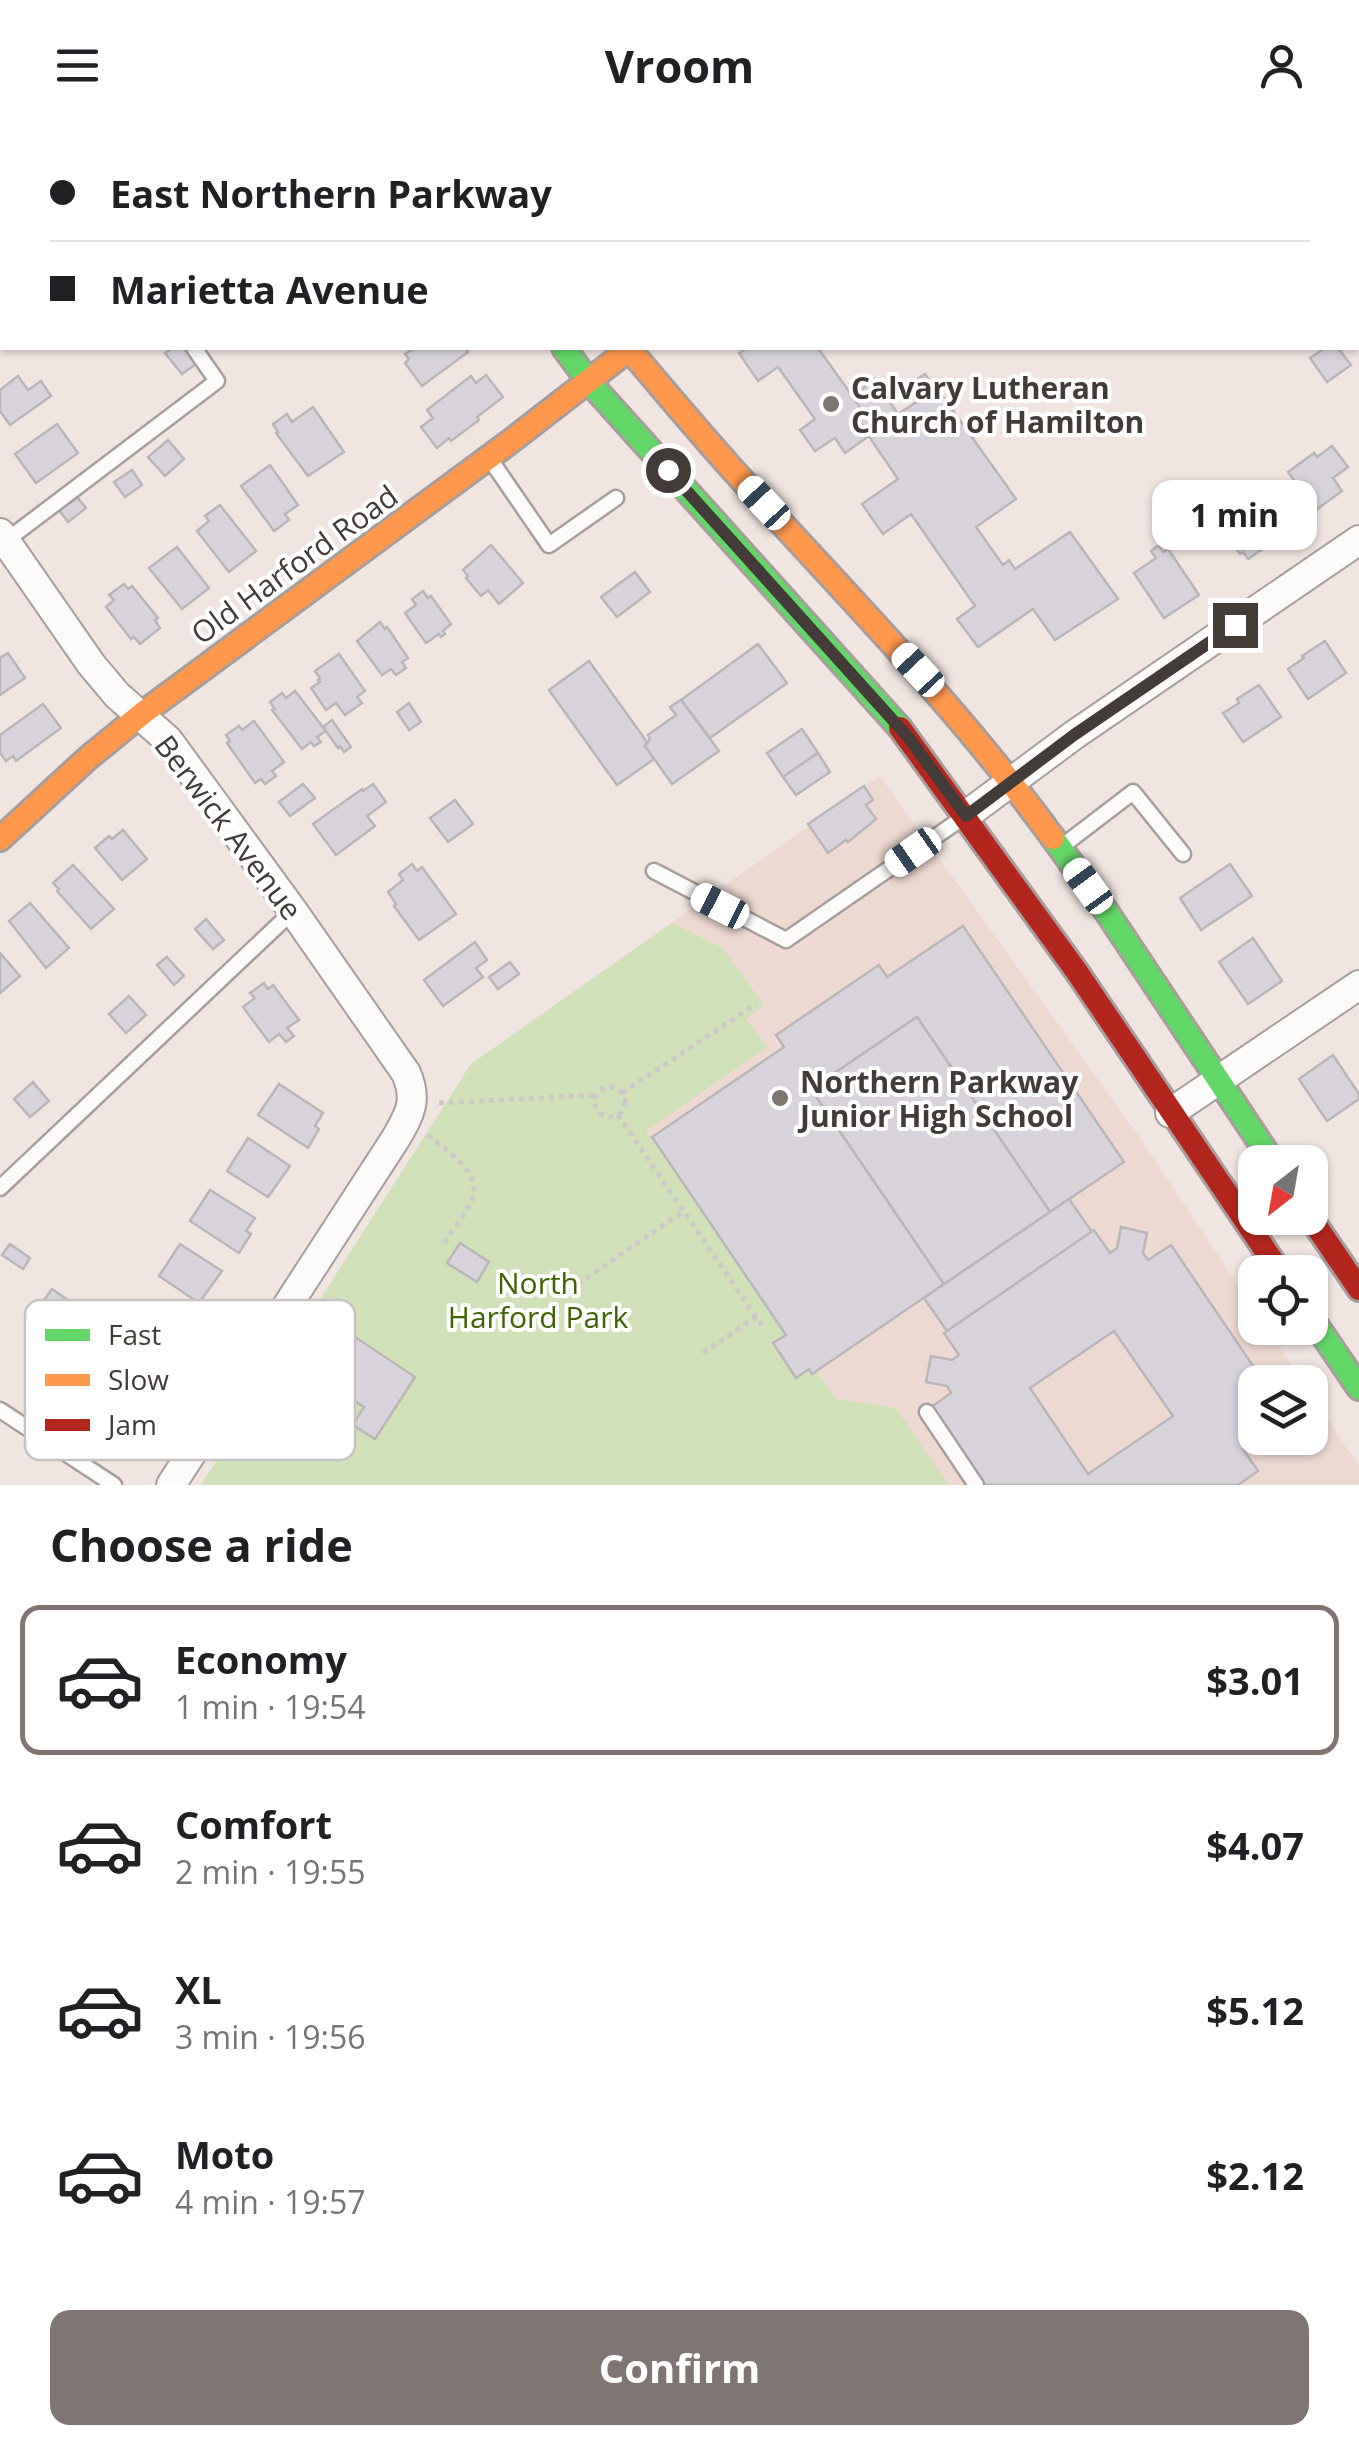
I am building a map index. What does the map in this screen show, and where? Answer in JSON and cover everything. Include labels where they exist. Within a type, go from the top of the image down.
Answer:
[{"type":"main road","points":[[566,350],[896,724],[1077,972],[1268,1255]]},
{"type":"main road","name":"Old Harford Road","points":[[0,839],[140,715],[489,458],[627,350]]},
{"type":"main road","points":[[631,350],[732,468],[918,670],[1011,780],[1106,911],[1261,1145]]},
{"type":"main road","points":[[1323,1235],[1359,1289]]},
{"type":"main road","points":[[1328,1342],[1359,1388]]},
{"type":"street","name":"Berwick Avenue","points":[[2,540],[117,696],[168,740],[294,911],[413,1088],[406,1122],[291,1300]]},
{"type":"street","points":[[966,816],[1011,780],[1359,540]]},
{"type":"street","points":[[1170,1113],[1359,985]]},
{"type":"street","name":"Berwick Avenue","points":[[171,1485],[187,1460]]},
{"type":"lane","points":[[2,540],[217,381],[195,350]]},
{"type":"lane","points":[[489,458],[549,545],[616,498]]},
{"type":"lane","points":[[1061,848],[1133,792],[1182,854]]},
{"type":"lane","points":[[654,872],[786,940],[966,816]]},
{"type":"lane","points":[[0,1188],[294,911]]},
{"type":"lane","points":[[0,1410],[25,1426]]},
{"type":"lane","points":[[927,1412],[976,1485]]},
{"type":"lane","points":[[76,1460],[114,1485]]},
{"type":"path","points":[[622,1093],[756,1004]]},
{"type":"path","points":[[439,1103],[597,1095],[609,1087],[622,1093],[625,1102],[618,1115],[600,1113],[595,1105],[597,1095]]},
{"type":"path","points":[[618,1115],[762,1326]]},
{"type":"path","points":[[425,1133],[473,1178],[473,1197],[442,1245]]},
{"type":"path","points":[[578,1284],[684,1211]]},
{"type":"path","points":[[703,1353],[756,1317]]},
{"type":"shaded area","name":"Northern Parkway Junior High School","points":[[880,776],[1135,1131],[1238,1286],[1238,1345],[1278,1345],[1291,1365],[1238,1365],[1238,1455],[1328,1455],[1328,1420],[1359,1466],[1359,1485],[201,1485],[217,1460],[355,1460],[355,1300],[320,1300],[471,1064]]},
{"type":"green space","name":"North Harford Park","points":[[672,923],[723,948],[764,1005],[746,1019],[767,1047],[646,1131],[836,1399],[896,1408],[949,1485],[201,1485],[217,1460],[355,1460],[355,1300],[320,1300],[471,1064]]},
{"type":"building","points":[[186,350],[196,364],[182,374],[165,353]]},
{"type":"building","points":[[412,350],[468,352],[422,386],[405,363],[409,359],[405,354]]},
{"type":"building","name":"Calvary Lutheran Church of Hamilton","points":[[819,350],[863,411],[855,416],[869,436],[845,453],[835,438],[815,451],[800,430],[815,419],[778,367],[758,381],[739,353]]},
{"type":"building","points":[[1322,350],[1340,350],[1351,365],[1327,382],[1310,358]]},
{"type":"building","points":[[925,374],[1016,499],[976,527],[1003,565],[1009,560],[1015,569],[1070,532],[1118,599],[1055,640],[1033,609],[978,647],[957,619],[975,606],[911,514],[883,534],[862,504],[898,479],[855,416],[863,411],[852,397],[874,379],[898,414],[918,401],[907,386]]},
{"type":"building","points":[[486,375],[503,397],[477,417],[479,420],[437,448],[421,427],[433,418],[427,410],[471,376],[476,383]]},
{"type":"building","points":[[18,376],[28,390],[41,381],[51,396],[10,425],[0,411],[0,390]]},
{"type":"building","points":[[313,407],[344,452],[308,476],[273,424],[287,414],[292,422]]},
{"type":"building","points":[[57,424],[78,453],[36,483],[15,454]]},
{"type":"building","points":[[168,440],[184,459],[165,476],[148,457]]},
{"type":"building","points":[[1332,446],[1348,467],[1333,478],[1342,491],[1316,510],[1288,472],[1314,453],[1317,457]]},
{"type":"building","points":[[270,465],[298,505],[285,514],[289,520],[274,531],[241,486]]},
{"type":"building","points":[[132,470],[142,485],[125,497],[114,482]]},
{"type":"building","points":[[1224,490],[1264,548],[1248,559],[1243,552],[1240,554],[1205,503]]},
{"type":"building","points":[[1261,492],[1286,533],[1268,545],[1238,507]]},
{"type":"building","points":[[77,497],[86,508],[68,522],[59,510]]},
{"type":"building","points":[[220,505],[256,551],[229,572],[197,531],[209,521],[205,516]]},
{"type":"building","points":[[491,545],[523,583],[499,604],[488,590],[481,596],[463,570]]},
{"type":"building","points":[[1159,545],[1163,552],[1168,549],[1199,595],[1164,618],[1134,573],[1156,558],[1151,551]]},
{"type":"building","points":[[177,547],[209,588],[182,609],[149,568]]},
{"type":"building","points":[[635,572],[650,592],[617,617],[601,597]]},
{"type":"building","points":[[124,584],[128,589],[132,586],[158,618],[155,620],[160,628],[140,644],[134,637],[131,639],[106,607],[114,600],[109,595]]},
{"type":"building","points":[[423,591],[451,624],[443,631],[445,634],[426,643],[405,613],[416,605],[412,599]]},
{"type":"building","points":[[380,622],[408,658],[402,662],[406,668],[396,675],[391,669],[382,675],[357,641]]},
{"type":"building","points":[[1325,641],[1346,673],[1308,699],[1288,669]]},
{"type":"building","points":[[758,644],[787,683],[710,738],[681,700]]},
{"type":"building","points":[[8,653],[25,678],[0,695],[0,658]]},
{"type":"building","points":[[339,654],[365,691],[357,697],[362,703],[345,715],[336,703],[326,710],[311,688],[320,682],[315,671]]},
{"type":"building","points":[[589,661],[647,742],[645,746],[654,759],[617,785],[549,690]]},
{"type":"building","points":[[1259,685],[1281,717],[1243,742],[1223,713]]},
{"type":"building","points":[[295,691],[326,731],[317,737],[321,742],[314,746],[311,742],[302,749],[270,702],[282,693],[286,698]]},
{"type":"building","points":[[681,700],[719,751],[672,784],[645,746],[648,735],[676,715],[670,707]]},
{"type":"building","points":[[409,703],[421,722],[409,730],[397,712]]},
{"type":"building","points":[[43,704],[61,728],[16,761],[13,756],[6,761],[0,753],[0,735]]},
{"type":"building","points":[[332,720],[351,747],[344,752],[323,727]]},
{"type":"building","points":[[254,721],[284,762],[272,771],[276,776],[265,784],[261,779],[255,783],[227,743],[230,741],[226,735]]},
{"type":"building","points":[[802,729],[818,753],[783,777],[767,753]]},
{"type":"building","points":[[818,753],[830,772],[796,795],[783,777]]},
{"type":"building","points":[[303,784],[315,798],[290,816],[279,802]]},
{"type":"building","points":[[373,784],[386,802],[367,816],[375,826],[336,855],[313,824]]},
{"type":"building","points":[[864,786],[873,800],[866,805],[876,819],[828,853],[808,824]]},
{"type":"building","points":[[455,800],[473,824],[448,842],[430,818]]},
{"type":"building","points":[[123,830],[147,859],[122,880],[95,848]]},
{"type":"building","points":[[412,864],[417,871],[422,867],[456,914],[419,940],[388,892],[403,880],[399,874]]},
{"type":"building","points":[[1230,864],[1252,896],[1201,930],[1180,898]]},
{"type":"building","points":[[73,865],[114,909],[91,929],[53,883]]},
{"type":"building","points":[[30,903],[69,948],[46,968],[9,921]]},
{"type":"building","points":[[206,919],[224,940],[213,949],[195,929]]},
{"type":"building","points":[[963,926],[1124,1162],[1050,1212],[917,1017],[811,1089],[944,1284],[812,1374],[809,1369],[796,1378],[773,1343],[786,1335],[652,1137],[784,1047],[776,1035],[879,965],[887,977]]},
{"type":"building","points":[[1253,938],[1282,981],[1248,1004],[1219,962]]},
{"type":"building","points":[[475,942],[487,960],[476,968],[483,977],[443,1006],[424,980]]},
{"type":"building","points":[[0,953],[20,976],[0,993]]},
{"type":"building","points":[[167,957],[184,976],[174,985],[157,965]]},
{"type":"building","points":[[510,962],[519,974],[498,989],[489,977]]},
{"type":"building","points":[[264,983],[268,989],[273,985],[299,1020],[287,1028],[294,1036],[286,1042],[279,1034],[269,1042],[243,1007],[255,998],[250,993]]},
{"type":"building","points":[[129,996],[146,1015],[126,1033],[109,1014]]},
{"type":"building","points":[[917,1017],[1050,1212],[944,1284],[811,1089]]},
{"type":"building","points":[[1333,1055],[1359,1099],[1327,1121],[1299,1079]]},
{"type":"building","points":[[33,1082],[49,1101],[30,1117],[14,1099]]},
{"type":"building","points":[[279,1084],[323,1113],[308,1148],[258,1115]]},
{"type":"building","points":[[248,1138],[290,1166],[268,1197],[227,1171]]},
{"type":"building","points":[[210,1190],[255,1218],[246,1231],[251,1234],[239,1253],[190,1221]]},
{"type":"building","points":[[1069,1199],[1092,1232],[947,1331],[924,1298]]},
{"type":"building","points":[[1121,1227],[1147,1233],[1143,1253],[1148,1260],[1171,1245],[1252,1365],[1238,1365],[1238,1455],[1247,1455],[1258,1471],[1238,1485],[982,1485],[930,1408],[951,1393],[947,1386],[926,1382],[931,1356],[952,1360],[959,1355],[944,1333],[1094,1230],[1110,1253],[1117,1248]],"holes":[[[1114,1331],[1173,1416],[1088,1474],[1030,1388]]]},
{"type":"building","points":[[460,1243],[489,1262],[477,1282],[447,1263]]},
{"type":"building","points":[[10,1244],[30,1258],[23,1269],[2,1255]]},
{"type":"building","points":[[180,1244],[222,1271],[201,1300],[195,1300],[159,1276]]},
{"type":"building","points":[[52,1289],[68,1300],[44,1300]]},
{"type":"building","points":[[355,1337],[415,1377],[375,1439],[355,1426],[364,1407],[355,1401]]},
{"type":"traffic: fast","points":[[565,350],[589,382],[900,728]]},
{"type":"traffic: fast","points":[[1053,838],[1262,1145]]},
{"type":"traffic: fast","points":[[1328,1342],[1359,1388]]},
{"type":"traffic: slow","points":[[0,839],[143,713],[628,350]]},
{"type":"traffic: slow","points":[[630,350],[938,695],[1053,838]]},
{"type":"traffic: jam","points":[[900,728],[1077,972],[1268,1255]]},
{"type":"traffic: jam","points":[[1322,1235],[1359,1289]]},
{"type":"place","name":"Calvary Lutheran Church of Hamilton","points":[[831,404]]},
{"type":"place","name":"Northern Parkway Junior High School","points":[[780,1098]]},
{"type":"route","points":[[668,470],[908,737],[966,816],[1074,735],[1235,625]]}]
